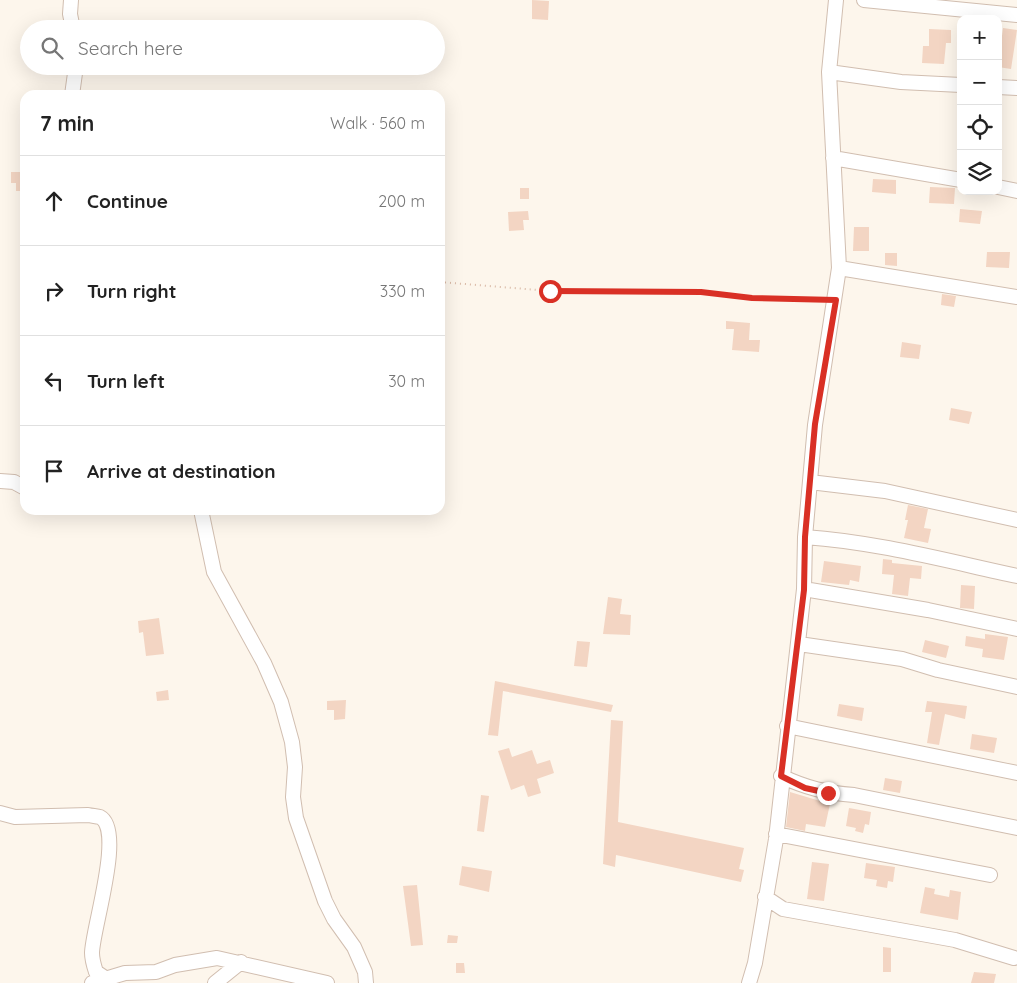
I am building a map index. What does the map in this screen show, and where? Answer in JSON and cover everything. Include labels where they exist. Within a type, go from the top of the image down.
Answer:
[{"type":"street","points":[[71,20],[72,0]]},
{"type":"street","points":[[749,983],[755,963],[776,834],[781,776],[804,590],[805,537],[815,424],[836,300],[839,268],[829,72],[836,0]]},
{"type":"street","points":[[864,0],[1017,15]]},
{"type":"street","points":[[829,72],[901,82],[957,85]]},
{"type":"street","points":[[73,90],[75,75]]},
{"type":"street","points":[[1002,87],[1017,88]]},
{"type":"street","points":[[833,158],[957,179]]},
{"type":"street","points":[[1002,188],[1017,191]]},
{"type":"street","points":[[839,268],[1017,297]]},
{"type":"street","points":[[0,481],[14,482],[20,485]]},
{"type":"street","points":[[810,482],[885,491],[1017,520]]},
{"type":"street","points":[[202,515],[214,572],[264,663],[281,702],[292,742],[296,766],[293,797],[296,818],[325,901],[334,919],[354,947],[365,972],[366,983]]},
{"type":"street","points":[[805,537],[841,539],[892,548],[1017,576]]},
{"type":"street","points":[[804,590],[928,610],[1017,629]]},
{"type":"street","points":[[798,644],[902,659],[938,670],[1017,687]]},
{"type":"street","points":[[787,726],[1017,773]]},
{"type":"street","points":[[781,776],[805,788],[854,795],[1017,828]]},
{"type":"street","points":[[0,814],[15,817],[88,815],[99,817],[104,821],[110,842],[101,909],[92,952],[99,981],[125,973],[156,972],[175,965],[218,958],[327,983]]},
{"type":"street","points":[[776,834],[990,875]]},
{"type":"street","points":[[765,897],[783,909],[954,940],[1014,958]]},
{"type":"street","points":[[215,983],[241,962]]},
{"type":"path","points":[[445,282],[550,291],[701,292],[752,298],[836,300]]},
{"type":"building","points":[[532,0],[549,1],[548,20],[532,19]]},
{"type":"building","points":[[1003,28],[1017,30],[1011,69],[1002,68]]},
{"type":"building","points":[[929,29],[951,30],[951,43],[946,43],[944,64],[922,63],[923,46],[929,46]]},
{"type":"building","points":[[11,172],[20,172],[20,191],[16,191],[16,183],[11,183]]},
{"type":"building","points":[[873,179],[896,180],[896,194],[872,192]]},
{"type":"building","points":[[930,187],[955,188],[954,204],[929,203]]},
{"type":"building","points":[[520,188],[529,188],[529,199],[520,199]]},
{"type":"building","points":[[960,209],[982,211],[980,224],[959,222]]},
{"type":"building","points":[[528,211],[529,220],[523,220],[524,230],[509,231],[508,212]]},
{"type":"building","points":[[854,227],[869,227],[869,251],[853,251]]},
{"type":"building","points":[[987,252],[1010,252],[1009,268],[986,267]]},
{"type":"building","points":[[885,253],[897,253],[897,266],[885,265]]},
{"type":"building","points":[[942,294],[956,296],[954,307],[941,305]]},
{"type":"building","points":[[726,321],[750,323],[749,340],[760,340],[759,352],[732,350],[734,329],[726,329]]},
{"type":"building","points":[[902,342],[921,345],[919,359],[900,357]]},
{"type":"building","points":[[951,408],[972,412],[969,424],[949,420]]},
{"type":"building","points":[[908,505],[928,509],[924,528],[931,529],[928,543],[904,538],[908,520],[905,520]]},
{"type":"building","points":[[883,559],[892,560],[892,563],[922,566],[921,579],[910,578],[908,596],[892,594],[894,575],[882,574]]},
{"type":"building","points":[[824,561],[861,566],[859,582],[850,580],[849,585],[821,582]]},
{"type":"building","points":[[961,585],[975,586],[974,609],[960,608]]},
{"type":"building","points":[[608,597],[622,599],[620,614],[631,615],[630,635],[603,634]]},
{"type":"building","points":[[159,618],[164,654],[146,656],[143,632],[139,633],[138,621]]},
{"type":"building","points":[[985,634],[1008,637],[1004,660],[982,657],[983,649],[965,646],[966,636],[985,639]]},
{"type":"building","points":[[925,640],[949,646],[946,658],[922,652]]},
{"type":"building","points":[[577,641],[590,642],[587,667],[574,666]]},
{"type":"building","points":[[495,681],[613,705],[611,712],[503,691],[498,736],[488,735]]},
{"type":"building","points":[[168,690],[169,700],[157,701],[156,692]]},
{"type":"building","points":[[346,700],[345,719],[334,720],[334,710],[327,710],[327,701]]},
{"type":"building","points":[[927,701],[967,706],[965,719],[945,714],[939,745],[927,743],[932,712],[925,712]]},
{"type":"building","points":[[839,704],[864,708],[862,721],[837,716]]},
{"type":"building","points":[[611,720],[623,721],[618,822],[744,848],[739,869],[744,870],[741,882],[616,855],[615,867],[603,864]]},
{"type":"building","points":[[972,734],[997,738],[994,753],[970,749]]},
{"type":"building","points":[[509,748],[512,757],[532,750],[537,764],[550,760],[554,773],[537,779],[541,793],[528,797],[524,785],[511,790],[498,751]]},
{"type":"building","points":[[885,778],[902,781],[900,793],[883,790]]},
{"type":"building","points":[[790,792],[830,804],[825,827],[806,824],[805,831],[786,827]]},
{"type":"building","points":[[481,795],[489,796],[484,832],[477,831]]},
{"type":"building","points":[[849,808],[871,812],[869,825],[865,824],[863,833],[855,831],[856,828],[846,826]]},
{"type":"building","points":[[812,862],[829,864],[824,901],[807,899]]},
{"type":"building","points":[[866,863],[895,867],[893,882],[888,881],[887,888],[876,886],[877,880],[864,878]]},
{"type":"building","points":[[462,866],[492,871],[489,892],[459,885]]},
{"type":"building","points":[[417,885],[423,945],[411,946],[403,886]]},
{"type":"building","points":[[925,887],[935,889],[934,894],[949,897],[950,890],[961,892],[958,920],[920,913]]},
{"type":"building","points":[[448,935],[458,936],[457,943],[447,943]]},
{"type":"building","points":[[883,947],[891,948],[891,972],[883,972]]},
{"type":"building","points":[[456,963],[464,963],[465,973],[456,973]]},
{"type":"building","points":[[974,972],[996,974],[994,983],[971,983]]},
{"type":"route","points":[[550,291],[701,292],[752,298],[836,300],[815,424],[805,537],[804,590],[781,776],[805,788],[828,793]]}]
